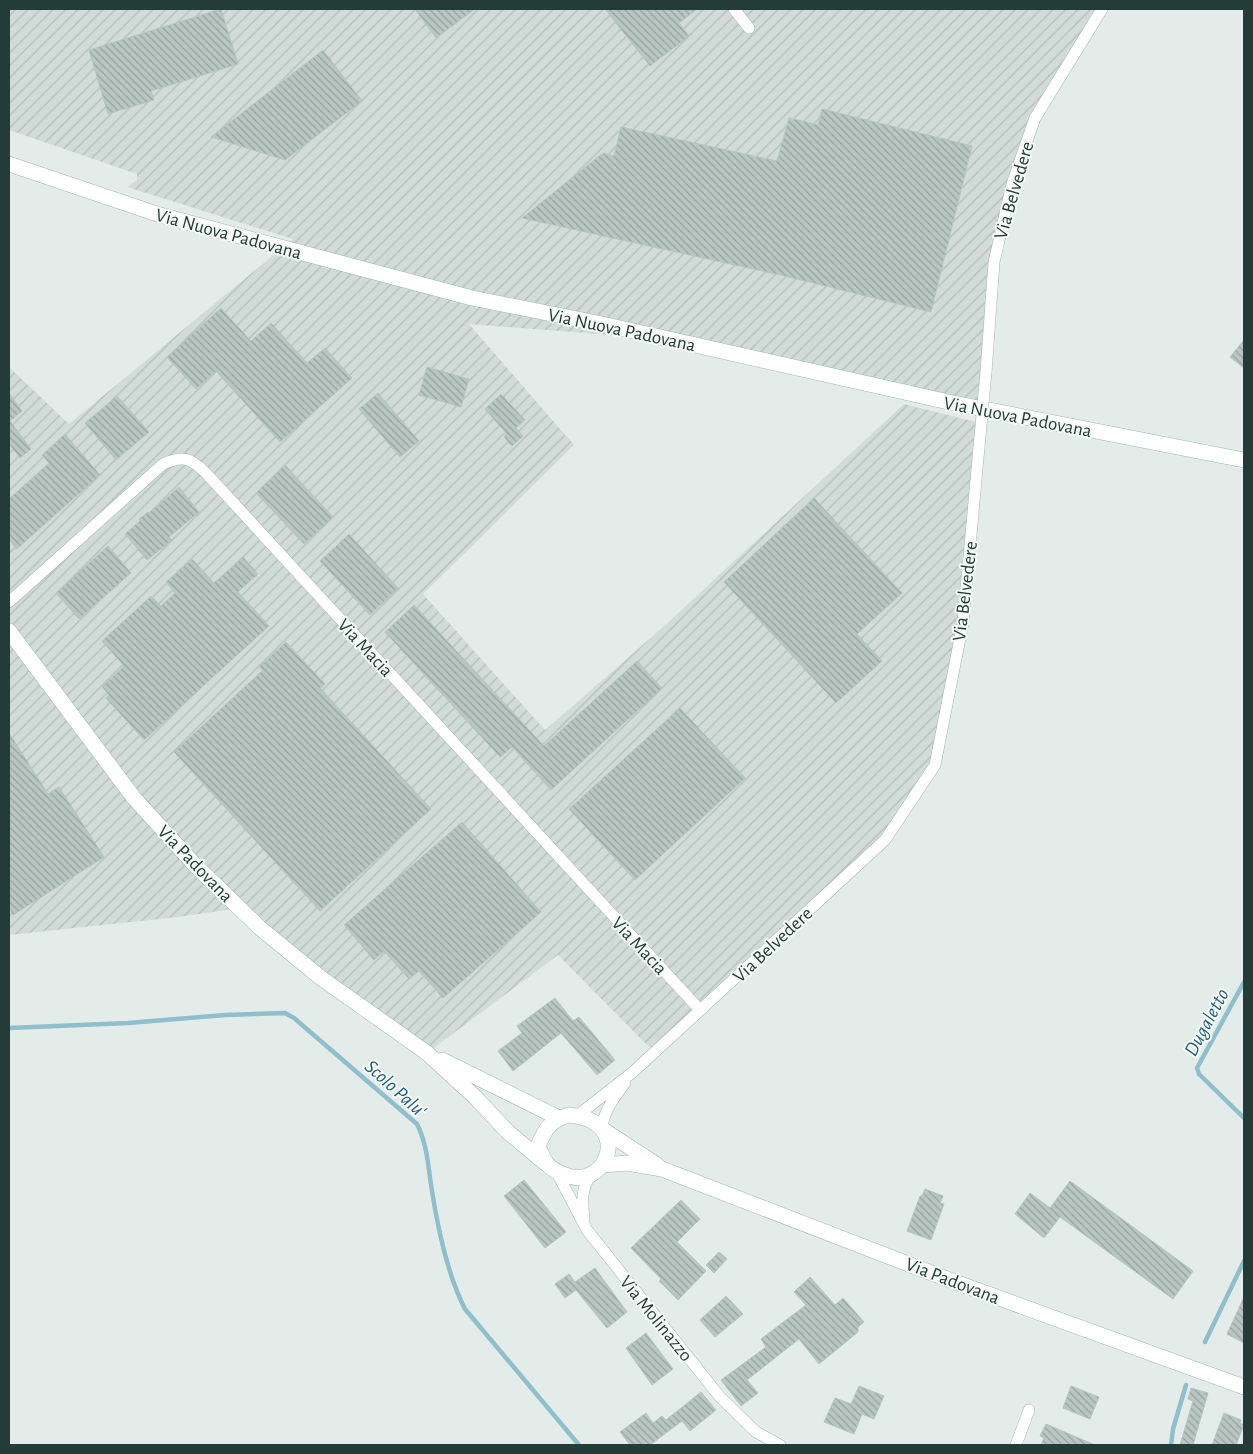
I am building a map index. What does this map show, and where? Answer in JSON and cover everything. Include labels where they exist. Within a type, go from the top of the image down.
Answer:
[{"type":"street","points":[[734,9],[749,28]]},
{"type":"street","name":"Via Belvedere","points":[[577,1116],[633,1072],[884,840],[935,765],[963,624],[994,262],[1012,184],[1035,118],[1102,9]]},
{"type":"street","name":"Via Nuova Padovana","points":[[9,164],[160,215],[472,298],[602,324],[953,404],[1244,460]]},
{"type":"street","name":"Via Macia","points":[[9,602],[163,464],[176,458],[195,462],[700,1010]]},
{"type":"street","name":"Via Padovana","points":[[9,631],[134,798],[195,865],[260,928],[321,978],[427,1053],[475,1097],[508,1132],[550,1167],[573,1178],[591,1176]]},
{"type":"street","name":"Via Padovana","points":[[427,1053],[559,1118],[568,1115],[591,1119],[662,1169]]},
{"type":"street","name":"Via Belvedere","points":[[602,1128],[602,1122],[612,1100],[633,1072]]},
{"type":"street","points":[[550,1167],[538,1146],[545,1129],[559,1118]]},
{"type":"street","points":[[586,1230],[581,1201],[586,1181],[603,1165],[609,1147],[602,1128]]},
{"type":"street","name":"Via Padovana","points":[[603,1165],[627,1163],[662,1169],[955,1282],[1244,1388]]},
{"type":"street","name":"Via Molinazzo","points":[[550,1167],[586,1230],[720,1397],[756,1432],[780,1445]]},
{"type":"street","points":[[1016,1445],[1029,1410]]},
{"type":"shaded area","points":[[9,9],[1102,9],[1035,118],[994,262],[983,409],[675,340],[469,324],[574,445],[423,594],[545,730],[662,628],[904,404],[980,423],[963,623],[935,765],[885,840],[654,1052],[558,955],[427,1053],[240,908],[178,917],[9,935],[9,367],[69,424],[293,239],[127,187],[137,180],[137,174],[9,130]]},
{"type":"building","points":[[221,9],[238,64],[151,91],[154,100],[108,114],[89,50]]},
{"type":"building","points":[[415,9],[475,9],[436,38]]},
{"type":"building","points":[[605,9],[697,9],[679,23],[689,36],[650,66]]},
{"type":"building","points":[[323,50],[362,101],[285,160],[211,137]]},
{"type":"building","points":[[822,109],[972,146],[931,312],[785,276],[522,218],[603,153],[614,156],[621,127],[777,161],[789,118],[818,125]]},
{"type":"building","points":[[221,308],[251,341],[271,323],[307,363],[325,348],[352,378],[280,442],[216,371],[196,389],[167,357]]},
{"type":"building","points":[[1244,340],[1244,368],[1230,357]]},
{"type":"building","points":[[427,367],[469,379],[461,407],[419,395]]},
{"type":"building","points":[[9,393],[22,411],[10,421],[31,449],[20,458],[9,444]]},
{"type":"building","points":[[378,393],[419,441],[400,457],[359,409]]},
{"type":"building","points":[[501,394],[525,420],[516,428],[523,436],[512,446],[504,437],[507,434],[485,409]]},
{"type":"building","points":[[117,396],[149,432],[116,460],[85,423]]},
{"type":"building","points":[[65,434],[100,475],[17,549],[9,540],[9,499],[49,463],[42,455]]},
{"type":"building","points":[[285,465],[333,517],[304,544],[256,493]]},
{"type":"building","points":[[179,487],[199,512],[169,537],[172,540],[147,560],[125,534],[140,521],[139,519],[149,513]]},
{"type":"building","points":[[814,498],[902,593],[857,634],[882,661],[836,703],[724,582]]},
{"type":"building","points":[[349,534],[398,588],[370,615],[320,561]]},
{"type":"building","points":[[108,546],[131,573],[79,619],[56,593]]},
{"type":"building","points":[[243,557],[258,574],[238,592],[269,626],[144,740],[106,698],[109,695],[102,687],[124,666],[102,641],[151,596],[161,606],[175,593],[166,582],[192,559],[214,583]]},
{"type":"building","points":[[414,605],[544,746],[637,661],[662,688],[551,790],[512,747],[500,757],[385,632]]},
{"type":"building","points":[[286,642],[325,684],[320,688],[431,809],[320,911],[174,752],[263,670],[259,667]]},
{"type":"building","points":[[680,708],[745,778],[635,880],[569,809]]},
{"type":"building","points":[[9,733],[48,794],[59,787],[104,857],[13,915],[9,908]]},
{"type":"building","points":[[462,822],[541,912],[443,998],[419,971],[409,979],[384,951],[374,960],[344,925]]},
{"type":"building","points":[[555,998],[573,1021],[579,1017],[615,1060],[597,1075],[561,1033],[513,1071],[498,1051],[522,1033],[517,1026]]},
{"type":"building","points":[[524,1180],[566,1232],[545,1248],[504,1196]]},
{"type":"building","points":[[1070,1181],[1193,1271],[1173,1299],[1060,1217],[1044,1238],[1015,1214],[1030,1193],[1050,1208]]},
{"type":"building","points":[[925,1189],[943,1196],[940,1203],[944,1204],[931,1240],[907,1231],[920,1196],[922,1196]]},
{"type":"building","points":[[681,1200],[700,1219],[677,1242],[706,1271],[678,1300],[631,1248]]},
{"type":"building","points":[[719,1252],[727,1259],[714,1273],[706,1265]]},
{"type":"building","points":[[595,1268],[627,1312],[607,1328],[576,1290],[565,1298],[555,1284],[569,1274],[575,1282]]},
{"type":"building","points":[[810,1277],[835,1305],[843,1298],[864,1322],[858,1327],[858,1332],[819,1364],[799,1339],[747,1380],[758,1393],[741,1406],[721,1380],[766,1347],[761,1339],[806,1305],[794,1292]]},
{"type":"building","points":[[726,1296],[743,1314],[715,1337],[700,1320]]},
{"type":"building","points":[[1244,1297],[1244,1343],[1227,1334]]},
{"type":"building","points":[[646,1333],[673,1369],[652,1385],[626,1348]]},
{"type":"building","points":[[859,1386],[884,1396],[874,1419],[862,1414],[854,1434],[824,1422],[835,1398],[851,1404]]},
{"type":"building","points":[[1071,1386],[1099,1397],[1090,1419],[1063,1408]]},
{"type":"building","points":[[1191,1388],[1208,1393],[1193,1445],[1180,1445],[1193,1401],[1188,1399]]},
{"type":"building","points":[[701,1392],[716,1410],[690,1431],[682,1421],[650,1445],[630,1445],[620,1432],[646,1413],[653,1423],[662,1416],[666,1420]]},
{"type":"building","points":[[1224,1413],[1241,1420],[1240,1423],[1244,1425],[1236,1445],[1212,1445]]},
{"type":"building","points":[[1046,1424],[1095,1445],[1041,1445],[1044,1438],[1040,1436]]},
{"type":"waterway","name":"Dugaletto","points":[[1244,982],[1197,1068],[1199,1074],[1244,1118]]},
{"type":"waterway","name":"Scolo Palu'","points":[[9,1028],[128,1023],[225,1015],[285,1013],[294,1018],[417,1124],[426,1149],[434,1206],[444,1252],[465,1309],[579,1445]]},
{"type":"waterway","name":"Dugaletto","points":[[1205,1342],[1244,1261]]},
{"type":"waterway","name":"Dugaletto","points":[[1171,1445],[1173,1429],[1186,1385]]}]
